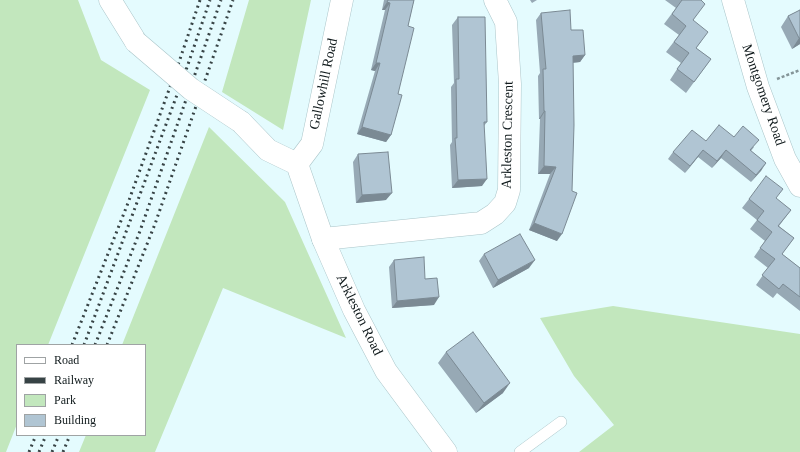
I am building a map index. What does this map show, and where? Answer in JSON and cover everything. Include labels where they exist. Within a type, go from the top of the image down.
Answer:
[{"type":"street","points":[[110,0],[136,42],[191,89],[241,122],[268,150],[298,164]]},
{"type":"street","name":"Gallowhill Road","points":[[298,164],[312,144],[342,0]]},
{"type":"street","name":"Arkleston Crescent","points":[[323,239],[481,223],[494,214],[505,203],[509,190],[510,84],[506,22],[495,0]]},
{"type":"street","name":"Montgomery Road","points":[[733,0],[758,87],[785,159],[800,186]]},
{"type":"street","name":"Arkleston Road","points":[[298,164],[323,239],[354,310],[386,371],[446,452]]},
{"type":"lane","points":[[520,452],[561,422]]},
{"type":"green space","points":[[0,0],[78,0],[101,60],[150,90],[48,344],[16,344],[16,427],[6,452],[0,452]]},
{"type":"green space","points":[[249,0],[311,0],[283,130],[222,92]]},
{"type":"green space","points":[[209,127],[285,202],[346,338],[223,288],[155,452],[79,452],[86,436],[146,436],[146,344],[122,344]]},
{"type":"green space","points":[[613,306],[800,334],[800,452],[579,452],[614,425],[574,376],[540,318]]},
{"type":"building","points":[[388,0],[414,0],[408,26],[414,28],[398,94],[402,95],[391,135],[362,127],[380,63],[376,63],[390,3],[387,2]]},
{"type":"building","points":[[682,0],[701,0],[705,4],[693,20],[708,32],[696,48],[711,59],[694,82],[677,69],[689,53],[674,42],[686,26],[672,14]]},
{"type":"building","points":[[570,10],[571,30],[583,30],[585,55],[573,56],[574,125],[572,191],[577,193],[562,234],[534,223],[556,167],[544,166],[545,111],[543,69],[546,69],[541,13]]},
{"type":"building","points":[[800,10],[800,38],[799,38],[788,16]]},
{"type":"building","points":[[458,17],[485,17],[487,122],[484,122],[487,179],[458,180],[455,138],[457,138],[456,79],[459,79]]},
{"type":"building","points":[[719,125],[734,137],[743,126],[759,140],[750,150],[766,163],[756,175],[726,150],[717,161],[703,150],[690,166],[673,152],[692,130],[706,141]]},
{"type":"building","points":[[388,152],[392,193],[362,195],[358,154]]},
{"type":"building","points":[[766,176],[783,189],[776,198],[791,210],[778,226],[794,238],[782,254],[800,268],[800,297],[783,284],[779,289],[762,275],[775,259],[760,248],[772,232],[757,220],[764,211],[749,199]]},
{"type":"building","points":[[520,234],[535,260],[498,280],[484,254]]},
{"type":"building","points":[[424,257],[425,279],[437,278],[439,297],[397,301],[394,260]]},
{"type":"building","points":[[473,332],[510,383],[484,403],[446,352]]},
{"type":"railway","points":[[72,344],[128,203],[200,0]]},
{"type":"railway","points":[[84,344],[184,76],[210,0]]},
{"type":"railway","points":[[95,344],[140,231],[221,0]]},
{"type":"railway","points":[[107,344],[155,224],[233,0]]},
{"type":"railway","points":[[29,452],[36,436]]},
{"type":"railway","points":[[39,452],[46,436]]},
{"type":"railway","points":[[52,452],[59,436]]},
{"type":"railway","points":[[63,452],[70,436]]}]
